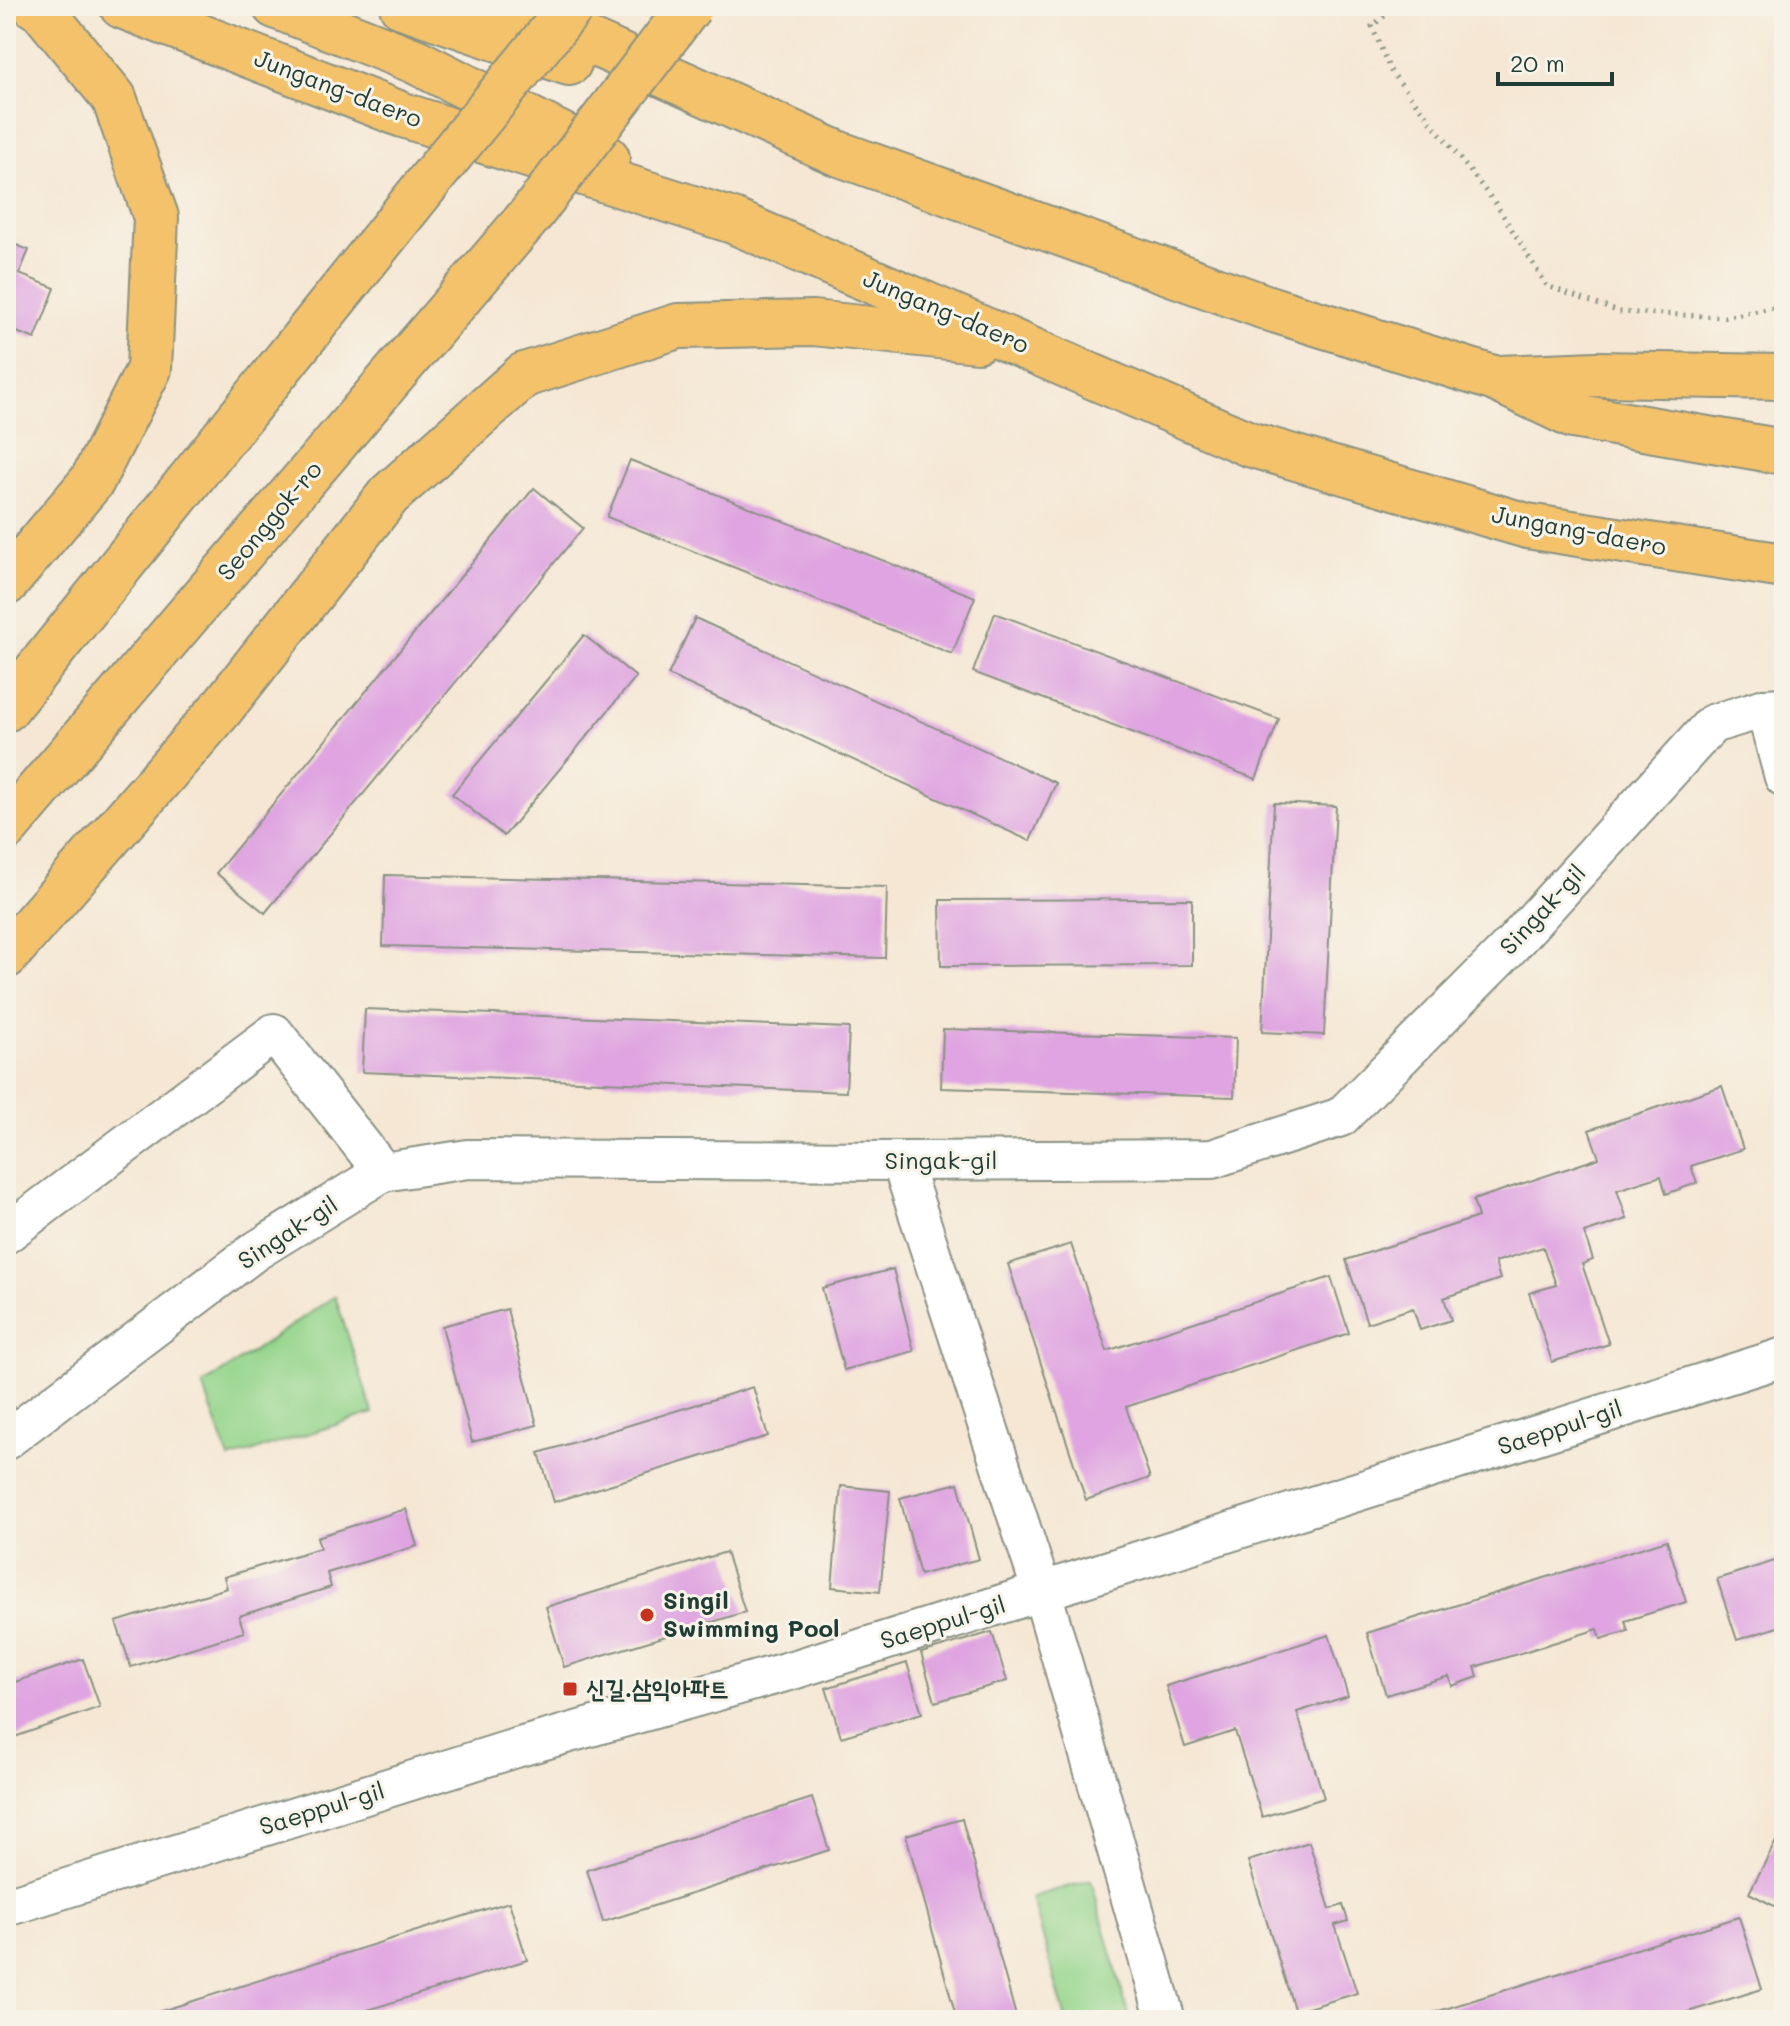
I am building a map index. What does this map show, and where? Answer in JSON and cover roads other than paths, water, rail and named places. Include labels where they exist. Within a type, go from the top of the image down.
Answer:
[{"type":"main road","points":[[6,583],[92,481],[149,369],[156,217],[114,98],[41,9],[35,6]]},
{"type":"main road","name":"Jungang-daero","points":[[122,6],[403,115],[733,221],[1249,444],[1527,526],[1784,566]]},
{"type":"main road","points":[[275,6],[415,61],[733,221]]},
{"type":"main road","points":[[402,6],[837,153],[1271,309],[1493,378],[1573,416],[1784,452]]},
{"type":"main road","points":[[511,6],[837,153]]},
{"type":"main road","points":[[443,164],[450,116],[537,6]]},
{"type":"main road","points":[[6,709],[572,6]]},
{"type":"main road","name":"Seonggok-ro","points":[[6,828],[532,213],[690,6]]},
{"type":"main road","points":[[6,956],[221,709],[389,495],[524,375],[678,326],[813,323],[1022,345]]},
{"type":"main road","points":[[1493,378],[1597,374],[1784,377]]},
{"type":"street","points":[[1774,707],[1784,777]]},
{"type":"street","name":"Singak-gil","points":[[6,1440],[254,1252],[383,1172],[468,1159],[1212,1159],[1341,1117],[1506,951],[1712,724],[1774,707]]},
{"type":"street","points":[[6,1234],[274,1033],[383,1172]]},
{"type":"street","points":[[901,1161],[1042,1592],[1166,2020]]},
{"type":"street","name":"Saeppul-gil","points":[[6,1907],[516,1748],[796,1669],[1784,1357]]},
{"type":"place","name":"Singil Swimming Pool","points":[[647,1615]]},
{"type":"place","name":"신길.삼익아파트","points":[[570,1689]]}]
